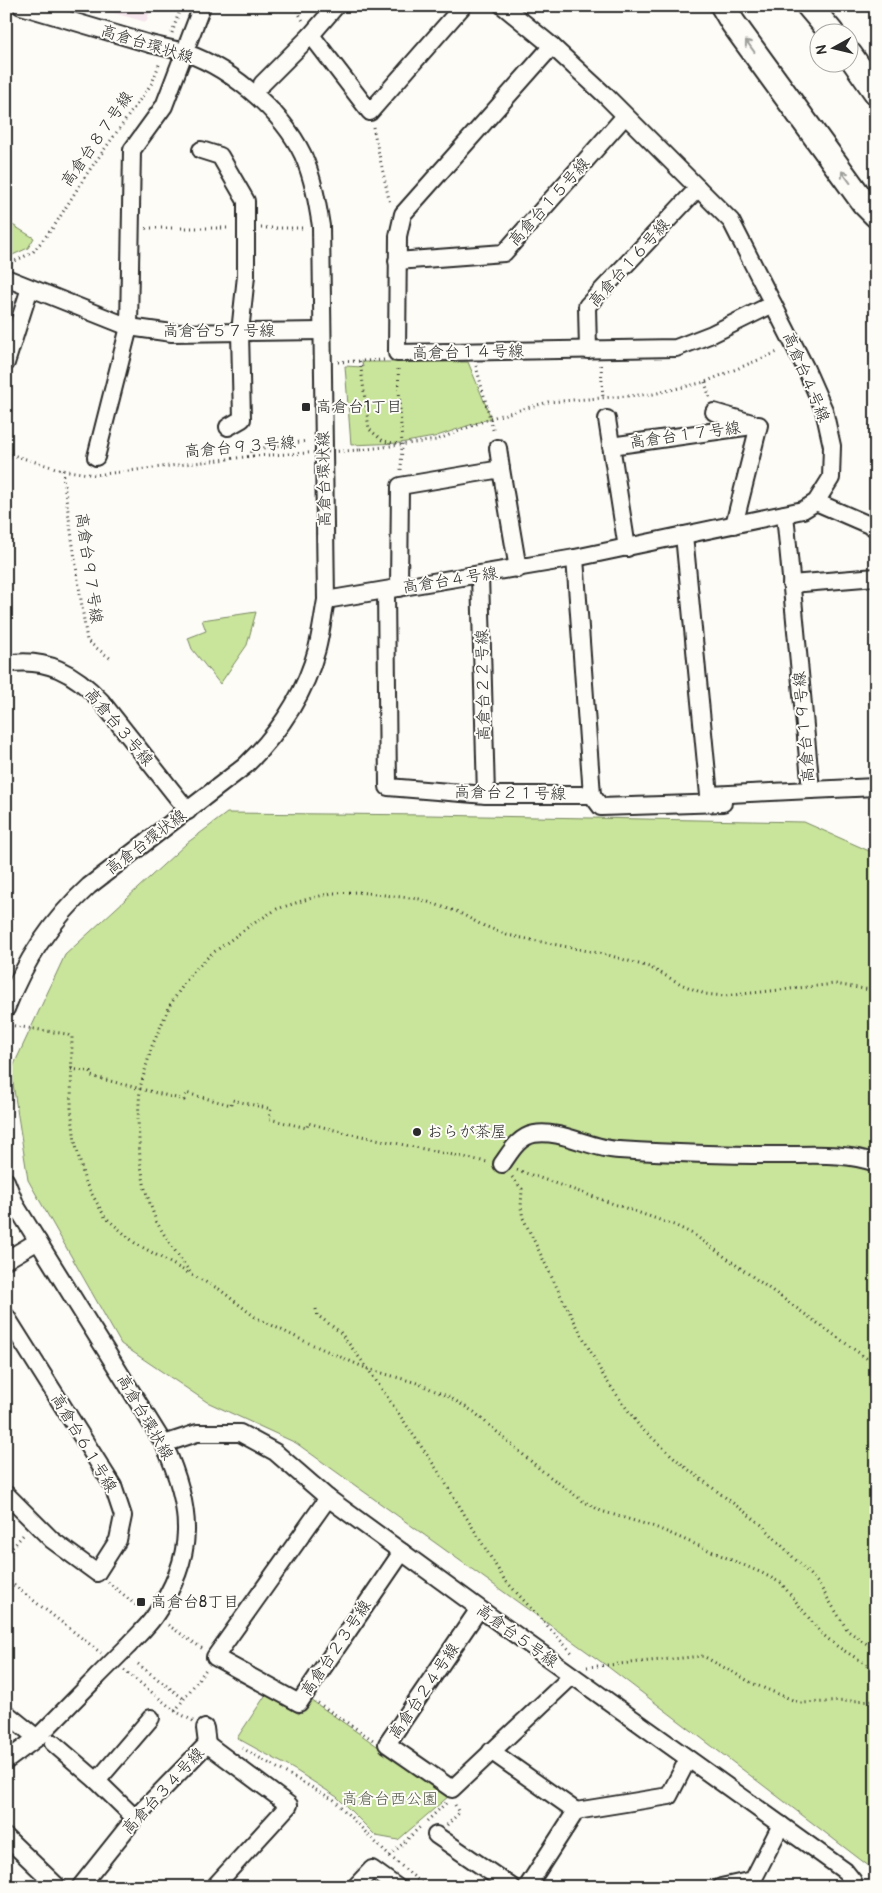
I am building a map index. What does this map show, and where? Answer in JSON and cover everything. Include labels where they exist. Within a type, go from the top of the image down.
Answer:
[{"type":"highway","points":[[723,6],[743,37],[859,195],[876,215]]},
{"type":"highway","points":[[809,6],[823,22]]},
{"type":"highway","points":[[860,69],[876,92]]},
{"type":"street","name":"高倉台環状線","points":[[6,1009],[30,956],[75,898],[245,766],[282,724],[298,695],[317,650],[326,600],[322,226],[316,191],[302,154],[282,123],[259,97],[214,66],[173,50],[21,6]]},
{"type":"street","points":[[96,457],[130,328],[132,150],[164,106],[173,50],[202,6]]},
{"type":"street","points":[[262,84],[311,35],[336,6]]},
{"type":"street","points":[[311,35],[370,112],[463,6]]},
{"type":"street","name":"高倉台４号線","points":[[326,600],[518,569],[627,548],[803,510],[816,502],[831,478],[832,446],[824,410],[794,345],[731,221],[552,46],[503,6]]},
{"type":"street","name":"高倉台１４号線","points":[[552,46],[403,214],[398,236],[397,353],[676,348],[712,334],[773,304]]},
{"type":"street","name":"高倉台１５号線","points":[[398,261],[504,253],[625,116]]},
{"type":"street","points":[[201,150],[220,156],[246,201],[246,276],[240,332],[242,419],[228,427]]},
{"type":"street","name":"高倉台１６号線","points":[[594,350],[587,306],[698,188]]},
{"type":"street","name":"高倉台５７号線","points":[[6,278],[130,328],[172,333],[322,331]]},
{"type":"street","points":[[6,363],[30,288]]},
{"type":"street","name":"高倉台１７号線","points":[[714,412],[759,425]]},
{"type":"street","name":"高倉台１７号線","points":[[607,419],[627,548]]},
{"type":"street","name":"高倉台１７号線","points":[[611,446],[759,425]]},
{"type":"street","name":"高倉台１７号線","points":[[734,525],[759,425]]},
{"type":"street","points":[[498,448],[518,569]]},
{"type":"street","points":[[392,590],[400,486],[501,469]]},
{"type":"street","points":[[816,502],[876,528]]},
{"type":"street","name":"高倉台１９号線","points":[[684,535],[709,795],[811,790],[785,514]]},
{"type":"street","points":[[574,558],[592,795],[601,807],[742,802],[741,794]]},
{"type":"street","name":"高倉台２２号線","points":[[480,575],[486,795]]},
{"type":"street","points":[[791,584],[876,577]]},
{"type":"street","name":"高倉台２１号線","points":[[392,590],[388,787],[486,795],[592,795]]},
{"type":"street","name":"高倉台３号線","points":[[6,664],[40,664],[64,670],[88,687],[188,810]]},
{"type":"street","points":[[811,790],[876,787]]},
{"type":"street","points":[[502,1164],[518,1142],[532,1134],[550,1134],[599,1148],[617,1150],[732,1155],[800,1156],[830,1154],[858,1157],[876,1163]]},
{"type":"street","name":"高倉台環状線","points":[[6,1181],[16,1206],[164,1444],[177,1473],[184,1502],[186,1532],[183,1562],[174,1585],[154,1618],[37,1738],[6,1760]]},
{"type":"street","points":[[6,1260],[38,1241]]},
{"type":"street","name":"高倉台６１号線","points":[[6,1316],[113,1486],[123,1516],[118,1540],[97,1573]]},
{"type":"street","name":"高倉台５号線","points":[[164,1444],[197,1433],[240,1433],[275,1452],[328,1498],[479,1609],[579,1672],[688,1759],[845,1871],[853,1882],[854,1887]]},
{"type":"street","points":[[6,1494],[52,1540],[97,1573]]},
{"type":"street","points":[[215,1657],[328,1498]]},
{"type":"street","name":"高倉台２３号線","points":[[215,1657],[299,1703],[402,1552]]},
{"type":"street","name":"高倉台２４号線","points":[[479,1609],[387,1744],[452,1789],[579,1672]]},
{"type":"street","points":[[6,1713],[37,1738]]},
{"type":"street","points":[[97,1780],[151,1718]]},
{"type":"street","name":"高倉台３４号線","points":[[80,1887],[135,1818],[206,1736],[289,1805],[214,1887]]},
{"type":"street","points":[[53,1743],[97,1780],[135,1818]]},
{"type":"street","points":[[492,1752],[576,1811],[669,1796],[688,1759]]},
{"type":"street","points":[[526,1887],[576,1811]]},
{"type":"street","points":[[721,1887],[753,1884],[781,1825]]},
{"type":"street","points":[[436,1835],[512,1887]]},
{"type":"street","points":[[7,1839],[58,1887]]},
{"type":"street","points":[[355,1887],[372,1869],[397,1887]]},
{"type":"path","name":"高倉台８７号線","points":[[6,265],[33,252],[54,225],[86,175],[152,83],[173,50],[181,6]]},
{"type":"path","points":[[370,112],[391,208]]},
{"type":"path","points":[[131,228],[305,228]]},
{"type":"path","name":"高倉台９３号線","points":[[6,453],[62,470],[95,475],[253,456],[360,450],[402,445],[437,440],[491,418],[548,402],[653,394],[705,382],[794,345]]},
{"type":"path","points":[[594,350],[602,398]]},
{"type":"path","points":[[472,352],[491,418]]},
{"type":"path","points":[[338,362],[391,359],[397,353]]},
{"type":"path","points":[[397,353],[402,445],[400,486]]},
{"type":"path","points":[[360,361],[370,429],[383,441],[402,445]]},
{"type":"path","points":[[253,456],[251,450],[307,441]]},
{"type":"path","name":"高倉台９７号線","points":[[62,470],[87,641],[110,658]]},
{"type":"path","points":[[192,1275],[156,1221],[144,1189],[140,1160],[138,1119],[140,1088],[152,1046],[166,1013],[190,975],[210,955],[251,925],[277,909],[332,893],[358,892],[420,899],[458,912],[480,924],[507,935],[608,955],[649,967],[682,985],[705,994],[724,996],[834,984],[876,992]]},
{"type":"path","points":[[6,1025],[66,1034],[72,1037],[71,1108],[75,1142],[85,1182],[105,1218],[135,1243],[219,1290],[256,1317],[302,1340],[368,1369],[417,1383],[449,1396],[474,1412],[548,1475],[583,1501],[602,1511],[655,1527],[781,1583],[821,1634],[838,1647],[876,1670]]},
{"type":"path","points":[[71,1069],[91,1072],[92,1076],[184,1100],[186,1093],[231,1105],[232,1100],[272,1109],[269,1119],[307,1128],[308,1123],[352,1134],[502,1164],[674,1225],[693,1234],[876,1365]]},
{"type":"path","points":[[502,1164],[522,1189],[521,1208],[523,1218],[561,1296],[604,1377],[640,1427],[762,1526],[818,1583],[848,1631],[876,1650]]},
{"type":"path","points":[[316,1309],[316,1315],[340,1332],[368,1369],[438,1471],[504,1579],[578,1660]]},
{"type":"path","points":[[6,1555],[34,1521]]},
{"type":"path","points":[[97,1573],[137,1606]]},
{"type":"path","points":[[168,1625],[215,1657],[175,1711]]},
{"type":"path","points":[[579,1672],[703,1656],[754,1684],[800,1703],[876,1700]]},
{"type":"path","points":[[138,1664],[184,1698]]},
{"type":"path","points":[[304,1694],[379,1744],[387,1744]]},
{"type":"path","points":[[436,1835],[459,1813],[452,1797]]},
{"type":"shaded area","points":[[89,6],[152,6],[146,22]]},
{"type":"green space","points":[[6,221],[34,238],[28,248],[6,258]]},
{"type":"green space","points":[[362,362],[468,362],[491,418],[434,437],[400,443],[351,445],[345,366],[363,367]]},
{"type":"green space","points":[[256,612],[247,645],[220,684],[192,649],[188,638],[206,631],[202,620]]},
{"type":"green space","points":[[227,813],[804,822],[876,854],[876,1876],[874,1870],[607,1666],[296,1443],[207,1402],[121,1344],[28,1180],[11,1071],[65,955],[187,843]]},
{"type":"green space","name":"高倉台西公園","points":[[267,1693],[299,1714],[311,1700],[449,1796],[398,1840],[376,1836],[337,1797],[295,1770],[237,1738]]},
{"type":"place","name":"高倉台1丁目","points":[[306,407]]},
{"type":"place","name":"おらが茶屋","points":[[417,1132]]},
{"type":"place","name":"高倉台8丁目","points":[[141,1602]]}]
